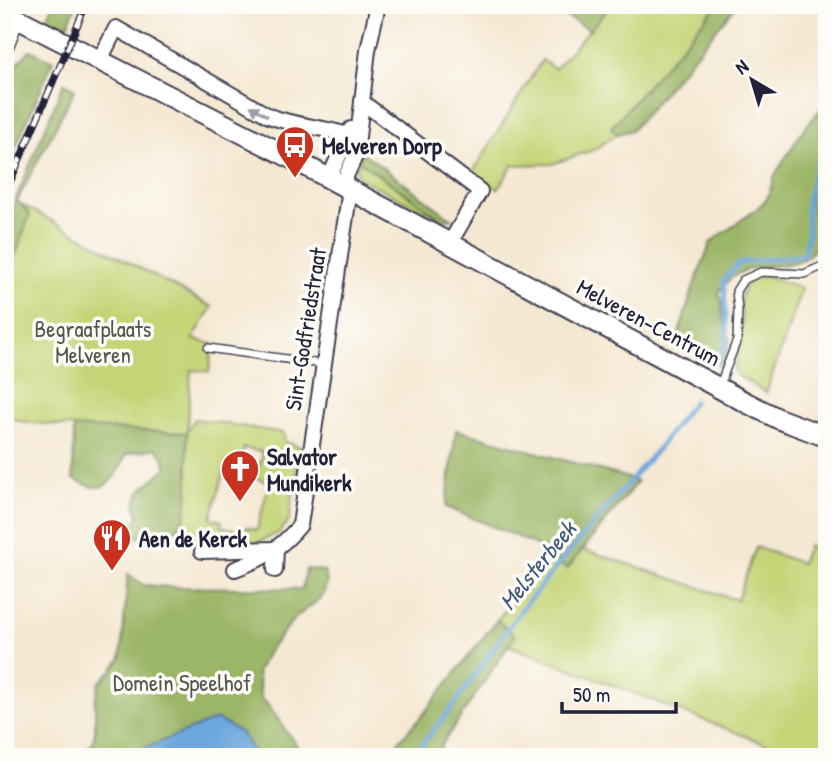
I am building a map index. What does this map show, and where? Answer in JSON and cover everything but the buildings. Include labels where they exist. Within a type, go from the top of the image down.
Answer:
[{"type":"main road","name":"Melveren-Centrum","points":[[13,18],[340,184],[779,419],[827,437]]},
{"type":"street","points":[[340,184],[356,154],[368,50],[378,5]]},
{"type":"street","points":[[100,60],[116,28],[269,116],[348,135]]},
{"type":"street","points":[[340,184],[348,135],[362,102]]},
{"type":"street","points":[[362,102],[480,191],[450,243]]},
{"type":"street","name":"Sint-Godfriedstraat","points":[[235,569],[276,550],[300,525],[322,364],[340,184]]},
{"type":"street","points":[[202,551],[276,550],[275,570]]},
{"type":"lane","points":[[5,58],[13,18]]},
{"type":"lane","points":[[719,387],[737,340],[736,291],[743,280],[761,272],[804,274],[827,264]]},
{"type":"lane","points":[[208,348],[322,364]]},
{"type":"green space","points":[[53,5],[76,5],[68,25],[47,19]]},
{"type":"green space","points":[[546,5],[611,5],[590,30]]},
{"type":"green space","points":[[611,5],[717,5],[611,128],[617,134],[593,150],[552,164],[513,165],[498,189],[471,175],[542,60],[555,69]]},
{"type":"green space","points":[[717,5],[737,5],[632,130],[617,134],[611,128]]},
{"type":"green space","points":[[30,50],[53,61],[5,171],[5,84],[11,70]]},
{"type":"green space","points":[[64,83],[75,89],[17,201],[30,214],[5,284],[5,225]]},
{"type":"green space","points":[[827,101],[827,160],[812,187],[811,203],[817,225],[818,246],[808,256],[789,264],[748,269],[729,281],[719,292],[730,339],[723,367],[676,343],[694,285],[711,242],[767,199],[775,175],[801,133]]},
{"type":"green space","points":[[362,152],[452,219],[443,220],[359,161]]},
{"type":"green space","points":[[359,161],[443,220],[361,179],[356,171]]},
{"type":"green space","name":"Begraafplaats Melveren","points":[[17,202],[212,307],[193,339],[213,344],[209,372],[191,370],[187,431],[195,419],[284,433],[285,442],[300,447],[289,520],[279,533],[258,542],[175,543],[186,506],[187,434],[74,427],[24,422],[5,416],[5,284],[30,214]],"holes":[[[244,448],[263,452],[256,478],[269,483],[257,530],[246,527],[245,532],[221,526],[222,521],[211,518],[224,471],[238,473]]]},
{"type":"green space","points":[[767,276],[802,288],[766,393],[734,373],[740,343],[740,302],[744,287],[754,278]]},
{"type":"green space","points":[[74,427],[187,433],[187,500],[184,518],[179,526],[167,534],[145,538],[136,536],[128,529],[139,516],[135,505],[140,491],[167,467],[156,448],[127,454],[107,484],[90,486],[73,479]]},
{"type":"green space","points":[[456,430],[637,482],[567,569],[532,543],[446,507]]},
{"type":"green space","points":[[808,546],[827,552],[827,616],[822,629],[827,631],[827,757],[800,757],[508,645],[515,636],[497,620],[552,557],[567,569],[582,549],[737,600],[756,547],[801,563]]},
{"type":"green space","name":"Domein Speelhof","points":[[306,569],[324,571],[327,582],[323,596],[294,619],[269,650],[257,672],[261,699],[302,754],[301,757],[79,757],[93,742],[99,683],[121,658],[128,574],[143,585],[302,589]]},
{"type":"green space","points":[[497,620],[515,636],[441,746],[437,757],[384,757],[421,717]]},
{"type":"water","points":[[216,719],[240,732],[257,757],[135,757],[145,748]]},
{"type":"waterway","name":"Melsterbeek","points":[[716,363],[727,340],[724,280],[739,263],[804,255],[808,234],[807,201],[817,163],[827,149]]},
{"type":"waterway","name":"Melsterbeek","points":[[412,757],[454,705],[521,610],[661,445],[694,401]]},
{"type":"railway","points":[[5,194],[86,5]]},
{"type":"place","name":"Melveren Dorp","points":[[295,179]]},
{"type":"place","name":"Salvator Mundikerk","points":[[240,503]]},
{"type":"place","name":"Aen de Kerck","points":[[112,572]]}]
